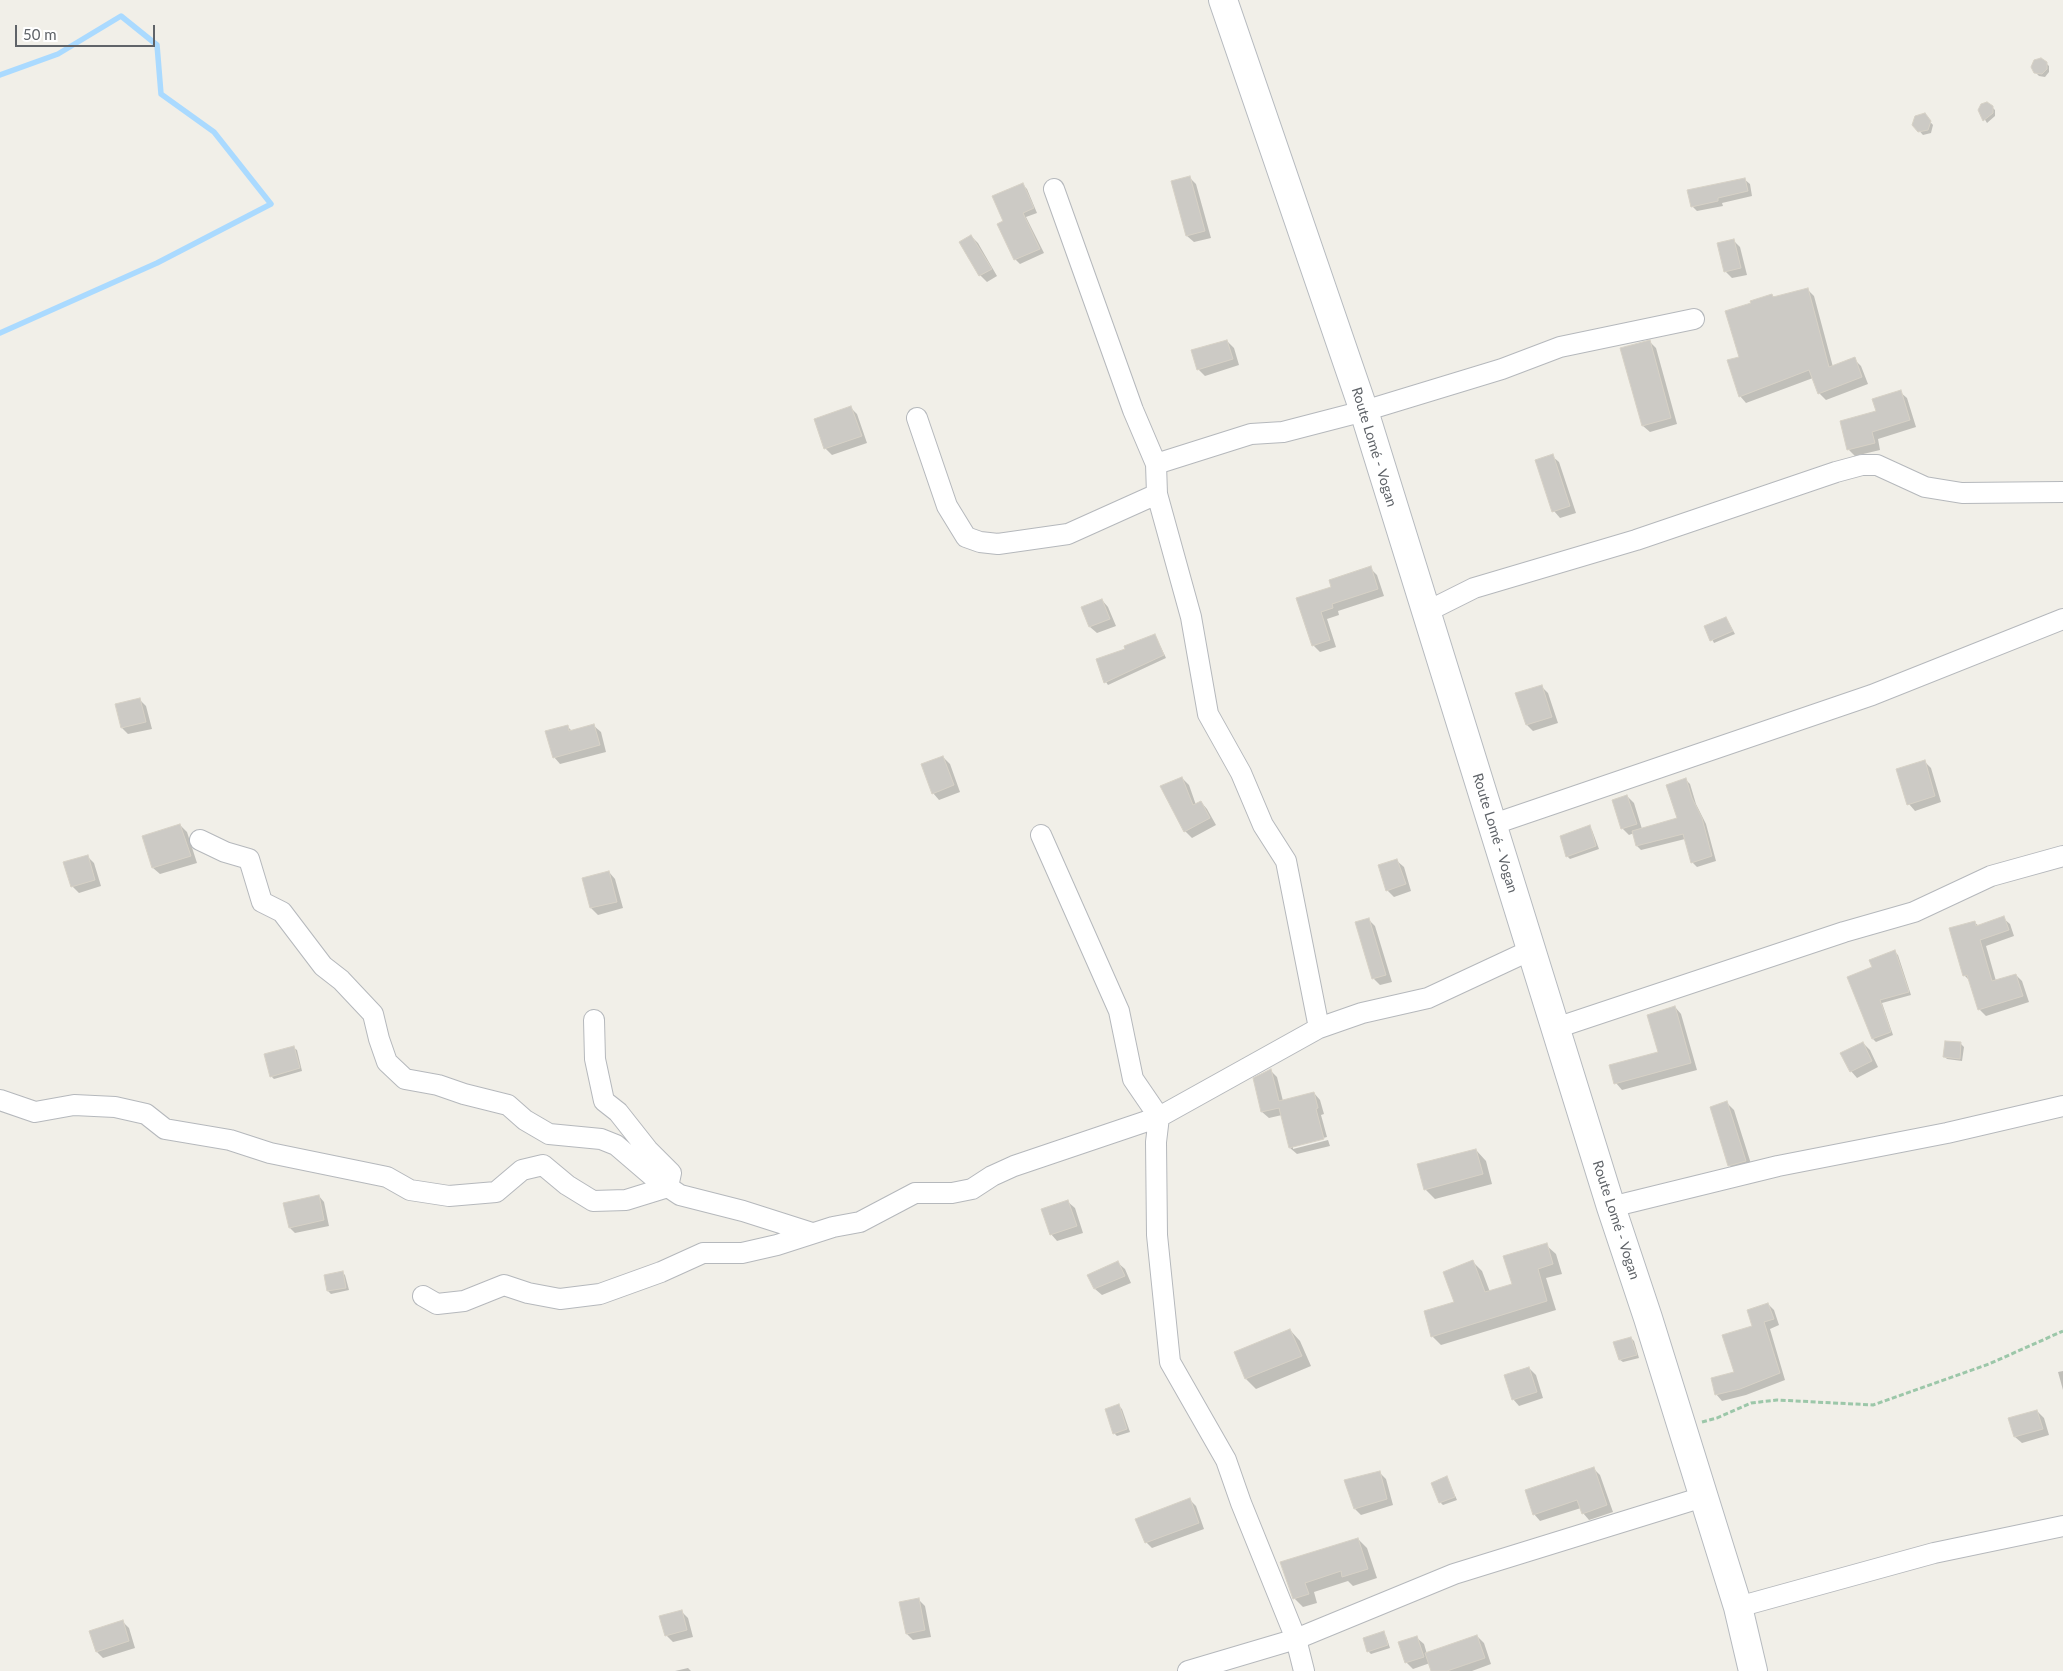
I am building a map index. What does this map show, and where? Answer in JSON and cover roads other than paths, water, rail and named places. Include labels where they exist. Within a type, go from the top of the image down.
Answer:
[{"type":"main road","name":"Route Lomé - Vogan","points":[[1223,0],[1364,411],[1611,1207],[1738,1607],[1753,1671]]},
{"type":"street","points":[[1054,189],[1133,410],[1156,464],[1157,494],[1190,617],[1208,714],[1241,773],[1263,825],[1286,861],[1319,1028]]},
{"type":"street","points":[[1156,464],[1251,434],[1283,432],[1364,411],[1502,370],[1560,347],[1694,319]]},
{"type":"street","points":[[917,418],[947,506],[966,537],[980,542],[998,544],[1068,534],[1157,494]]},
{"type":"street","points":[[1426,612],[1474,588],[1636,540],[1836,472],[1862,465],[1877,465],[1925,487],[1962,493],[2063,492]]},
{"type":"street","points":[[1492,825],[1872,695],[2063,619]]},
{"type":"street","points":[[1041,835],[1119,1011],[1133,1079],[1159,1118],[1156,1142],[1157,1235],[1170,1362],[1226,1460],[1296,1639],[1304,1671]]},
{"type":"street","points":[[200,840],[226,852],[249,859],[262,902],[282,912],[323,966],[341,980],[373,1014],[387,1062],[405,1079],[438,1085],[464,1094],[508,1105],[525,1120],[549,1134],[601,1139],[616,1144],[651,1175],[680,1195],[743,1211],[812,1233]]},
{"type":"street","points":[[1556,1028],[1844,932],[1914,912],[1992,876],[2063,856]]},
{"type":"street","points":[[423,1296],[437,1304],[464,1301],[504,1285],[528,1293],[560,1299],[600,1294],[661,1272],[703,1253],[742,1253],[777,1245],[812,1233],[860,1222],[915,1193],[952,1193],[972,1189],[992,1176],[1014,1166],[1159,1118],[1319,1028],[1362,1013],[1428,998],[1531,950]]},
{"type":"street","points":[[594,1020],[594,1059],[604,1101],[618,1112],[648,1150],[671,1174],[668,1187]]},
{"type":"street","points":[[0,1100],[35,1112],[74,1105],[115,1107],[146,1114],[165,1129],[230,1140],[270,1153],[387,1178],[410,1190],[449,1196],[496,1192],[522,1170],[544,1166],[567,1185],[593,1201],[626,1200],[668,1187]]},
{"type":"street","points":[[1611,1207],[1778,1166],[1947,1133],[2063,1106]]},
{"type":"street","points":[[1188,1671],[1296,1639],[1454,1574],[1703,1497]]},
{"type":"street","points":[[1738,1607],[1934,1553],[2063,1526]]},
{"type":"waterway","points":[[0,75],[58,54],[121,16],[157,45],[161,94],[214,132],[271,204],[157,263],[0,333]]}]
